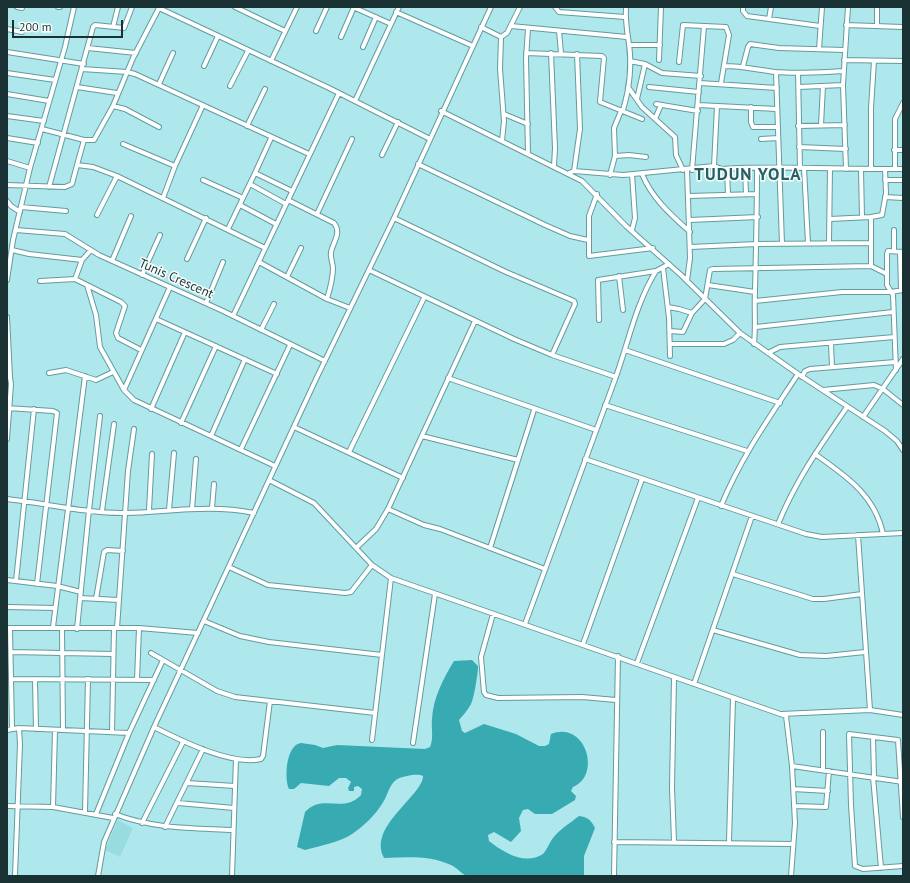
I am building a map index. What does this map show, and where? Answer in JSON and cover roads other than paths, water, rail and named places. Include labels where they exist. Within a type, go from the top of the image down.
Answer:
[{"type":"street","points":[[17,7],[22,8]]},
{"type":"street","points":[[113,27],[118,7]]},
{"type":"street","points":[[49,187],[95,25],[124,28],[132,7]]},
{"type":"street","points":[[42,129],[84,140],[94,140],[113,106],[117,93],[159,7],[355,101],[430,139]]},
{"type":"street","points":[[235,7],[285,31]]},
{"type":"street","points":[[270,61],[297,7]]},
{"type":"street","points":[[316,31],[327,7]]},
{"type":"street","points":[[341,37],[353,7],[364,9],[391,24]]},
{"type":"street","points":[[355,101],[399,7]]},
{"type":"street","points":[[98,876],[102,847],[114,816],[269,480],[394,218],[441,111],[491,7]]},
{"type":"street","points":[[501,36],[507,32],[511,26],[520,7]]},
{"type":"street","points":[[555,7],[559,12],[625,17]]},
{"type":"street","points":[[610,175],[615,156],[614,128],[626,102],[628,86],[630,61],[625,17],[626,7]]},
{"type":"street","points":[[659,60],[661,7]]},
{"type":"street","points":[[743,7],[743,11],[747,16],[820,26]]},
{"type":"street","points":[[769,19],[771,7]]},
{"type":"street","points":[[819,49],[822,7]]},
{"type":"street","points":[[846,169],[843,85],[844,50],[848,7]]},
{"type":"street","points":[[877,7],[877,26]]},
{"type":"street","points":[[7,280],[16,230],[30,168],[61,60],[74,8]]},
{"type":"street","points":[[396,12],[473,46]]},
{"type":"street","points":[[363,47],[376,17]]},
{"type":"street","points":[[678,62],[682,25],[725,27],[728,29],[729,34],[721,83]]},
{"type":"street","points":[[846,25],[903,27]]},
{"type":"street","points":[[511,26],[528,29],[627,37]]},
{"type":"street","points":[[687,282],[690,247],[688,170],[698,110],[704,26]]},
{"type":"street","points":[[481,27],[501,36]]},
{"type":"street","points":[[7,29],[22,32]]},
{"type":"street","points":[[528,29],[526,52],[528,154]]},
{"type":"street","points":[[559,31],[561,53]]},
{"type":"street","points":[[204,66],[218,36]]},
{"type":"street","points":[[501,36],[500,69],[504,114],[502,141]]},
{"type":"street","points":[[629,44],[660,45]]},
{"type":"street","points":[[743,66],[750,44],[779,48],[844,50]]},
{"type":"street","points":[[88,48],[136,53]]},
{"type":"street","points":[[230,86],[248,51]]},
{"type":"street","points":[[7,52],[84,64]]},
{"type":"street","points":[[526,52],[551,52],[603,56],[599,100],[601,103],[642,119]]},
{"type":"street","points":[[551,52],[555,140],[554,166]]},
{"type":"street","points":[[159,84],[174,53]]},
{"type":"street","points":[[574,171],[580,129],[577,54]]},
{"type":"street","points":[[844,60],[903,61]]},
{"type":"street","points":[[630,61],[645,64],[662,73],[701,76]]},
{"type":"street","points":[[871,169],[870,108],[874,61]]},
{"type":"street","points":[[637,99],[645,64]]},
{"type":"street","points":[[724,66],[743,66],[776,72],[798,73],[844,71]]},
{"type":"street","points":[[82,70],[127,72],[159,84],[271,138],[309,154]]},
{"type":"street","points":[[776,72],[782,244]]},
{"type":"street","points":[[7,73],[55,80]]},
{"type":"street","points":[[798,73],[799,147],[808,243]]},
{"type":"street","points":[[700,83],[721,83],[777,88]]},
{"type":"street","points":[[799,88],[843,85]]},
{"type":"street","points":[[628,86],[642,107],[676,139],[676,155],[688,170]]},
{"type":"street","points":[[821,125],[823,86]]},
{"type":"street","points":[[77,87],[117,93]]},
{"type":"street","points":[[649,88],[699,92]]},
{"type":"street","points":[[247,126],[266,89]]},
{"type":"street","points":[[7,94],[49,101]]},
{"type":"street","points":[[233,316],[309,154],[339,94]]},
{"type":"street","points":[[895,169],[895,119],[903,103]]},
{"type":"street","points":[[655,119],[659,104],[698,110]]},
{"type":"street","points":[[163,198],[175,166],[203,105]]},
{"type":"street","points":[[698,105],[777,109]]},
{"type":"street","points":[[113,106],[126,109],[159,127]]},
{"type":"street","points":[[714,166],[717,106]]},
{"type":"street","points":[[751,107],[752,126],[778,127]]},
{"type":"street","points":[[441,111],[569,173],[582,181],[740,333],[800,376],[885,431],[897,441],[903,450]]},
{"type":"street","points":[[504,114],[528,124]]},
{"type":"street","points":[[7,116],[44,121]]},
{"type":"street","points":[[382,155],[398,122]]},
{"type":"street","points":[[798,126],[845,125]]},
{"type":"street","points":[[7,138],[38,143]]},
{"type":"street","points":[[228,229],[271,138]]},
{"type":"street","points":[[761,139],[778,138]]},
{"type":"street","points":[[317,214],[352,139]]},
{"type":"street","points":[[7,185],[66,187],[72,184],[84,140]]},
{"type":"street","points":[[123,144],[175,166]]},
{"type":"street","points":[[799,147],[846,149]]},
{"type":"street","points":[[894,150],[903,150]]},
{"type":"street","points":[[615,156],[629,155],[646,157]]},
{"type":"street","points":[[7,161],[30,168]]},
{"type":"street","points":[[418,164],[545,225],[570,236],[588,240]]},
{"type":"street","points":[[78,165],[93,167],[117,176],[265,248]]},
{"type":"street","points":[[569,173],[574,171],[610,175],[642,174],[714,166],[727,169],[779,167],[861,170],[903,169]]},
{"type":"street","points":[[745,168],[746,194]]},
{"type":"street","points":[[754,344],[756,327],[755,292],[758,217],[757,168]]},
{"type":"street","points":[[727,169],[728,195]]},
{"type":"street","points":[[829,242],[830,169]]},
{"type":"street","points":[[830,219],[871,217],[882,214],[885,197],[884,169]]},
{"type":"street","points":[[861,170],[862,217]]},
{"type":"street","points":[[255,173],[292,191]]},
{"type":"street","points":[[632,174],[635,218],[632,230]]},
{"type":"street","points":[[642,174],[648,189],[664,208],[690,232]]},
{"type":"street","points":[[97,215],[117,176]]},
{"type":"street","points":[[203,180],[243,198]]},
{"type":"street","points":[[885,180],[903,180]]},
{"type":"street","points":[[250,184],[287,202],[317,214],[334,223],[338,227],[338,232],[331,253],[333,267],[332,283],[327,299]]},
{"type":"street","points":[[597,194],[589,216],[588,253],[591,257],[653,248]]},
{"type":"street","points":[[689,196],[757,194]]},
{"type":"street","points":[[885,197],[903,198]]},
{"type":"street","points":[[7,201],[11,206],[21,209],[66,212]]},
{"type":"street","points":[[240,205],[276,224]]},
{"type":"street","points":[[112,261],[131,216]]},
{"type":"street","points":[[690,220],[758,217]]},
{"type":"street","points":[[871,217],[871,266]]},
{"type":"street","points":[[187,259],[206,218]]},
{"type":"street","points":[[394,218],[506,272],[574,301],[575,304],[552,355]]},
{"type":"street","name":"Tunis Crescent","points":[[16,230],[65,234],[112,261],[206,303],[325,362]]},
{"type":"street","points":[[894,230],[894,251]]},
{"type":"street","points":[[142,275],[160,235]]},
{"type":"street","points":[[690,247],[829,242],[871,243]]},
{"type":"street","points":[[287,278],[301,248]]},
{"type":"street","points":[[75,279],[82,260],[91,250]]},
{"type":"street","points":[[12,251],[82,260]]},
{"type":"street","points":[[755,301],[842,292],[891,292],[902,290],[901,252],[894,251],[887,253],[888,285],[891,292],[893,295],[896,370]]},
{"type":"street","points":[[206,303],[223,262]]},
{"type":"street","points":[[258,262],[327,299],[350,308]]},
{"type":"street","points":[[599,320],[598,281],[619,276],[656,271],[669,264]]},
{"type":"street","points":[[670,331],[683,332],[692,313],[705,299],[711,269],[871,266],[887,274]]},
{"type":"street","points":[[663,268],[670,331],[670,356]]},
{"type":"street","points":[[369,270],[424,298],[552,355],[616,377]]},
{"type":"street","points":[[525,624],[616,377],[639,306],[656,271]]},
{"type":"street","points":[[619,276],[623,310]]},
{"type":"street","points":[[40,281],[75,279],[125,306],[116,333],[118,338],[141,350]]},
{"type":"street","points":[[87,285],[96,315],[100,347],[124,390],[134,400],[150,409],[276,466]]},
{"type":"street","points":[[708,285],[755,292]]},
{"type":"street","points":[[124,390],[170,288]]},
{"type":"street","points":[[349,452],[424,298]]},
{"type":"street","points":[[261,330],[274,304]]},
{"type":"street","points":[[668,308],[679,309],[692,313]]},
{"type":"street","points":[[756,327],[893,312]]},
{"type":"street","points":[[7,317],[9,377],[7,439]]},
{"type":"street","points":[[156,319],[277,374]]},
{"type":"street","points":[[356,548],[376,529],[388,509],[475,321]]},
{"type":"street","points":[[150,409],[185,332]]},
{"type":"street","points":[[670,344],[724,344],[734,340],[740,333]]},
{"type":"street","points":[[768,353],[780,347],[894,337]]},
{"type":"street","points":[[831,343],[832,368]]},
{"type":"street","points":[[241,449],[290,345]]},
{"type":"street","points":[[181,422],[216,346]]},
{"type":"street","points":[[625,350],[780,402]]},
{"type":"street","points":[[211,436],[245,359]]},
{"type":"street","points":[[721,506],[732,478],[747,451],[780,402],[806,370],[895,362]]},
{"type":"street","points":[[863,417],[902,362]]},
{"type":"street","points":[[49,373],[66,370],[99,380],[113,372]]},
{"type":"street","points":[[53,627],[57,586],[85,376]]},
{"type":"street","points":[[448,378],[534,410],[596,430]]},
{"type":"street","points":[[822,390],[874,385],[883,389],[903,405]]},
{"type":"street","points":[[605,405],[747,451]]},
{"type":"street","points":[[778,524],[790,495],[815,454],[847,407]]},
{"type":"street","points":[[9,408],[55,411],[57,413],[37,584]]},
{"type":"street","points":[[16,581],[34,409]]},
{"type":"street","points":[[490,548],[534,410]]},
{"type":"street","points":[[77,628],[88,510],[100,416]]},
{"type":"street","points":[[102,511],[114,424]]},
{"type":"street","points":[[294,427],[403,478]]},
{"type":"street","points":[[112,732],[113,654],[119,600],[128,471],[134,429]]},
{"type":"street","points":[[422,436],[518,460]]},
{"type":"street","points":[[169,510],[174,453]]},
{"type":"street","points":[[149,510],[152,454]]},
{"type":"street","points":[[815,454],[854,482],[877,515],[883,534]]},
{"type":"street","points":[[192,509],[196,459]]},
{"type":"street","points":[[586,459],[721,506],[822,537],[903,533]]},
{"type":"street","points":[[583,644],[642,479]]},
{"type":"street","points":[[269,480],[314,503],[372,565],[391,578],[618,656],[781,714],[787,718],[792,766],[795,828],[791,876]]},
{"type":"street","points":[[212,508],[214,484]]},
{"type":"street","points":[[637,663],[698,498]]},
{"type":"street","points":[[7,499],[88,510],[125,513],[149,510],[212,508],[234,509],[254,513]]},
{"type":"street","points":[[388,509],[424,525],[545,569]]},
{"type":"street","points":[[694,684],[752,516]]},
{"type":"street","points":[[858,535],[870,710]]},
{"type":"street","points":[[96,599],[104,552],[106,550],[123,551]]},
{"type":"street","points":[[229,567],[268,585],[345,593],[351,592],[372,565]]},
{"type":"street","points":[[732,574],[813,599],[862,594]]},
{"type":"street","points":[[372,740],[391,578]]},
{"type":"street","points":[[7,580],[57,586],[81,592]]},
{"type":"street","points":[[413,743],[435,594]]},
{"type":"street","points":[[80,598],[119,600]]},
{"type":"street","points":[[7,607],[55,608]]},
{"type":"street","points":[[493,614],[481,657],[484,692],[486,695],[498,698],[582,698],[616,700]]},
{"type":"street","points":[[204,621],[240,636],[269,642],[382,655]]},
{"type":"street","points":[[12,728],[9,704],[11,679],[8,628],[138,628],[198,633]]},
{"type":"street","points":[[62,628],[63,730]]},
{"type":"street","points":[[137,680],[138,628]]},
{"type":"street","points":[[713,630],[800,655],[826,656],[865,652]]},
{"type":"street","points":[[10,652],[113,654]]},
{"type":"street","points":[[151,653],[217,691],[235,697],[375,713]]},
{"type":"street","points":[[614,876],[618,656]]},
{"type":"street","points":[[96,814],[129,733],[163,660]]},
{"type":"street","points":[[674,677],[672,788],[674,841]]},
{"type":"street","points":[[11,679],[62,678],[154,680]]},
{"type":"street","points":[[35,679],[36,729]]},
{"type":"street","points":[[86,812],[88,679]]},
{"type":"street","points":[[730,842],[733,698]]},
{"type":"street","points":[[154,728],[183,742],[236,759],[261,759],[270,701]]},
{"type":"street","points":[[781,714],[870,710],[903,715]]},
{"type":"street","points":[[7,730],[19,728],[129,733]]},
{"type":"street","points":[[15,876],[19,728]]},
{"type":"street","points":[[53,807],[55,730]]},
{"type":"street","points":[[823,732],[823,770]]},
{"type":"street","points":[[903,817],[897,740],[849,734],[855,866],[863,869],[903,866]]},
{"type":"street","points":[[873,737],[874,777],[881,868]]},
{"type":"street","points":[[142,823],[183,742]]},
{"type":"street","points":[[898,744],[903,746]]},
{"type":"street","points":[[165,827],[203,749]]},
{"type":"street","points":[[232,876],[236,759]]},
{"type":"street","points":[[792,766],[901,781]]},
{"type":"street","points":[[794,806],[826,807],[828,771]]},
{"type":"street","points":[[187,783],[235,786]]},
{"type":"street","points":[[793,789],[828,791]]},
{"type":"street","points":[[178,803],[234,808]]},
{"type":"street","points":[[7,806],[53,807],[114,816],[165,827],[233,830]]},
{"type":"street","points":[[614,842],[674,841],[794,844]]},
{"type":"district","name":"TUDUN YOLA","points":[[748,175]]}]
